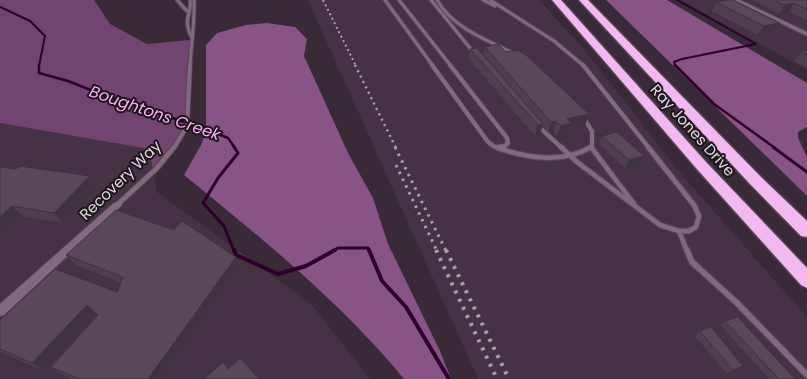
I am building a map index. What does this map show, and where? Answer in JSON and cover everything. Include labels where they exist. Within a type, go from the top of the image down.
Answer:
[{"type":"highway","points":[[549,0],[574,28],[592,40]]},
{"type":"highway","name":"Ray Jones Drive","points":[[556,0],[701,165],[807,280]]},
{"type":"highway","name":"Ray Jones Drive","points":[[583,0],[807,232]]},
{"type":"street","points":[[736,0],[807,34]]},
{"type":"street","name":"Recovery Way","points":[[0,310],[116,204]]},
{"type":"lane","points":[[177,0],[186,13],[191,4],[190,0]]},
{"type":"lane","name":"Recovery Way","points":[[116,204],[171,151],[187,126],[190,36],[194,27],[194,0]]},
{"type":"lane","points":[[385,0],[488,142],[493,146],[528,156],[569,156],[584,152],[591,147],[593,137],[590,125],[576,110]]},
{"type":"lane","points":[[399,0],[508,140],[505,146],[493,146]]},
{"type":"lane","points":[[430,0],[475,54]]},
{"type":"lane","points":[[437,0],[445,12],[461,25],[517,55]]},
{"type":"lane","points":[[483,0],[522,21]]},
{"type":"lane","points":[[490,0],[562,46],[585,67],[686,194],[697,211],[699,220],[693,230],[679,231],[660,225],[569,156],[533,120]]},
{"type":"lane","name":"Recovery Way","points":[[186,13],[186,27],[190,36]]},
{"type":"lane","points":[[591,147],[637,207]]},
{"type":"lane","points":[[679,231],[688,257],[692,262],[736,302],[807,375]]},
{"type":"shaded area","points":[[0,0],[94,0],[110,24],[147,44],[190,40],[189,118],[183,135],[153,170],[149,149],[0,123]]},
{"type":"shaded area","points":[[308,0],[539,0],[583,48],[682,175],[807,317],[807,379],[478,379]]},
{"type":"shaded area","points":[[606,0],[667,0],[807,83],[807,127],[798,132],[798,138],[807,157],[807,196]]},
{"type":"shaded area","points":[[681,0],[807,0],[807,70]]},
{"type":"shaded area","points":[[267,23],[295,27],[307,39],[304,56],[348,153],[373,198],[388,244],[440,351],[451,379],[404,379],[353,323],[299,271],[184,175],[206,132],[206,45],[217,33],[246,25]]},
{"type":"shaded area","points":[[0,123],[150,149],[157,192],[312,305],[370,379],[0,379]]},
{"type":"building","points":[[733,0],[780,23],[764,26],[716,2]]},
{"type":"building","points":[[774,0],[807,0],[807,9],[794,3],[784,5]]},
{"type":"building","points":[[498,44],[506,52],[517,50],[527,56],[589,114],[567,119],[571,123],[561,126],[556,121],[551,122],[485,47]]},
{"type":"building","points":[[477,48],[543,124],[538,125],[470,49]]},
{"type":"building","points":[[617,132],[644,156],[629,160],[602,136]]},
{"type":"building","points":[[20,166],[90,176],[54,213],[12,206],[0,217],[0,167],[16,169]]},
{"type":"building","points":[[116,210],[174,230],[182,221],[236,257],[148,379],[80,379],[51,367],[98,315],[87,305],[32,363],[0,349],[0,320],[55,269],[117,292],[123,277],[66,255]]},
{"type":"building","points":[[738,317],[795,379],[779,379],[725,321]]},
{"type":"building","points":[[711,327],[743,366],[733,370],[700,331]]},
{"type":"building","points":[[240,358],[259,379],[204,379],[223,362],[228,369]]},
{"type":"waterway","points":[[675,66],[674,62],[682,59],[756,44],[677,0]]},
{"type":"waterway","name":"Boughtons Creek","points":[[0,7],[30,21],[45,36],[39,66]]},
{"type":"waterway","points":[[675,65],[714,104],[775,148]]},
{"type":"waterway","name":"Boughtons Creek","points":[[39,66],[39,73],[68,81],[111,98],[228,138],[235,148]]},
{"type":"waterway","name":"Boughtons Creek","points":[[234,147],[238,153],[218,178],[203,203],[224,226],[234,251]]},
{"type":"waterway","points":[[773,147],[807,172]]},
{"type":"waterway","name":"Boughtons Creek","points":[[332,251],[338,248],[368,248],[369,251]]},
{"type":"waterway","name":"Boughtons Creek","points":[[234,250],[236,255],[278,274],[306,266],[335,250]]},
{"type":"waterway","name":"Boughtons Creek","points":[[369,250],[382,281],[406,307],[449,379]]},
{"type":"railway","points":[[323,0],[356,66]]},
{"type":"railway","points":[[355,65],[396,148]]},
{"type":"railway","points":[[395,147],[446,251]]},
{"type":"railway","points":[[396,165],[437,251]]},
{"type":"railway","points":[[436,250],[497,379]]},
{"type":"railway","points":[[446,250],[509,379]]}]
